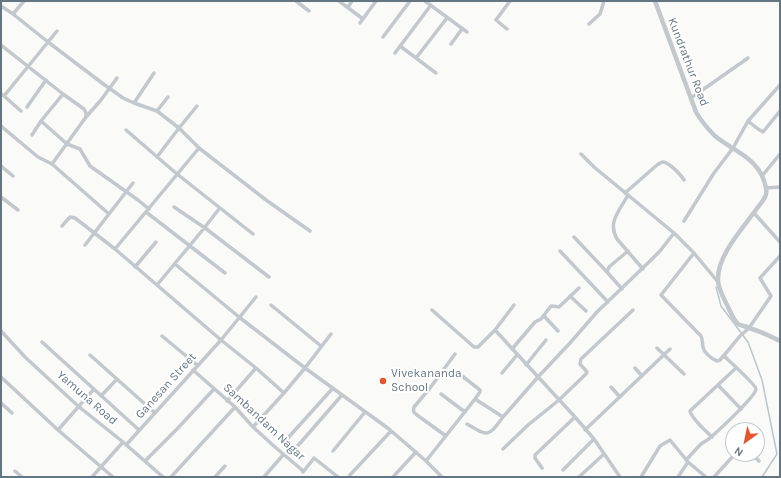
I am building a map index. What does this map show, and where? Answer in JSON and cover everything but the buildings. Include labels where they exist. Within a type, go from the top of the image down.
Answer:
[{"type":"street","points":[[13,14],[24,1]]},
{"type":"street","points":[[296,1],[309,11]]},
{"type":"street","points":[[339,1],[363,19]]},
{"type":"street","points":[[348,7],[352,1]]},
{"type":"street","points":[[360,23],[376,1]]},
{"type":"street","points":[[383,37],[410,1]]},
{"type":"street","points":[[425,1],[467,32]]},
{"type":"street","points":[[507,29],[496,20],[510,1]]},
{"type":"street","points":[[589,24],[600,14],[604,1]]},
{"type":"street","name":"Kundrathur Road","points":[[655,1],[696,112],[701,120],[715,135],[748,158],[758,168],[766,188]]},
{"type":"street","points":[[395,53],[431,5]]},
{"type":"street","points":[[1,6],[123,98],[157,111],[180,128],[199,148],[266,200],[310,231]]},
{"type":"street","points":[[416,58],[447,18]]},
{"type":"street","points":[[451,44],[462,29]]},
{"type":"street","points":[[21,111],[2,95],[57,31]]},
{"type":"street","points":[[1,45],[84,109],[86,117]]},
{"type":"street","points":[[400,46],[436,74]]},
{"type":"street","points":[[691,98],[748,58]]},
{"type":"street","points":[[134,103],[154,73]]},
{"type":"street","points":[[52,164],[86,117],[117,78]]},
{"type":"street","points":[[27,107],[46,80]]},
{"type":"street","points":[[684,220],[714,173],[733,148],[748,122],[780,85]]},
{"type":"street","points":[[32,135],[40,121],[63,94]]},
{"type":"street","points":[[157,111],[168,97]]},
{"type":"street","points":[[157,157],[197,106]]},
{"type":"street","points":[[748,122],[763,132],[780,111]]},
{"type":"street","points":[[40,121],[67,144],[80,149],[90,166],[127,192],[189,246],[225,273]]},
{"type":"street","points":[[1,126],[38,157],[52,164],[109,214]]},
{"type":"street","points":[[126,130],[219,209],[253,234]]},
{"type":"street","points":[[115,249],[199,148]]},
{"type":"street","points":[[581,154],[594,167],[674,233],[694,253],[718,282]]},
{"type":"street","points":[[762,176],[780,154]]},
{"type":"street","points":[[643,269],[617,239],[613,223],[627,194],[661,163],[667,163],[680,174],[684,180]]},
{"type":"street","points":[[1,166],[13,176]]},
{"type":"street","points":[[85,244],[133,183]]},
{"type":"street","points":[[780,187],[766,188],[765,198],[722,259],[718,269],[718,282],[734,319],[740,325],[780,341]]},
{"type":"street","points":[[1,197],[18,210]]},
{"type":"street","points":[[174,207],[205,228],[269,277]]},
{"type":"street","points":[[157,285],[219,209]]},
{"type":"street","points":[[754,213],[780,242]]},
{"type":"street","points":[[62,226],[70,217],[75,218],[115,249],[284,393]]},
{"type":"street","points":[[467,424],[483,433],[488,434],[492,431],[538,377],[597,312],[643,269],[674,233]]},
{"type":"street","points":[[574,237],[608,272],[622,289]]},
{"type":"street","points":[[135,267],[156,242]]},
{"type":"street","points":[[560,251],[608,302]]},
{"type":"street","points":[[608,272],[609,267],[628,251]]},
{"type":"street","points":[[694,253],[660,295],[701,336],[703,340],[703,348],[710,358],[718,361],[749,328],[771,296],[760,278],[780,256]]},
{"type":"street","points":[[175,264],[239,317],[391,431],[442,477]]},
{"type":"street","points":[[512,349],[535,322],[544,316],[551,306],[559,307],[579,288]]},
{"type":"street","points":[[570,296],[586,311]]},
{"type":"street","name":"Ganesan Street","points":[[92,477],[101,466],[155,413],[221,340],[256,297]]},
{"type":"street","points":[[271,305],[321,346]]},
{"type":"street","points":[[432,310],[474,347],[478,347],[495,330],[514,305]]},
{"type":"street","points":[[591,376],[580,364],[581,359],[633,310]]},
{"type":"street","points":[[544,316],[558,331]]},
{"type":"street","points":[[495,330],[594,439],[619,477]]},
{"type":"street","name":"Yamuna Road","points":[[1,331],[25,357],[78,406],[163,477]]},
{"type":"street","points":[[253,427],[305,368],[331,334]]},
{"type":"street","points":[[162,336],[197,365]]},
{"type":"street","points":[[526,365],[546,340]]},
{"type":"street","points":[[42,342],[139,430]]},
{"type":"street","points":[[657,348],[684,374]]},
{"type":"street","points":[[585,430],[670,349]]},
{"type":"street","points":[[446,436],[416,415],[413,410],[454,354]]},
{"type":"street","points":[[90,355],[155,413]]},
{"type":"street","points":[[502,373],[517,355]]},
{"type":"street","points":[[678,477],[687,461],[701,445],[712,437],[741,409],[756,390],[750,381],[724,356]]},
{"type":"street","points":[[228,401],[256,368]]},
{"type":"street","points":[[635,368],[642,376]]},
{"type":"street","points":[[712,437],[693,418],[690,412],[691,409],[736,368]]},
{"type":"street","name":"Sambandam Nagar","points":[[193,370],[235,407],[253,427],[283,455],[302,470],[302,474],[314,458],[338,477]]},
{"type":"street","points":[[426,461],[480,392],[480,390],[457,372]]},
{"type":"street","points":[[503,449],[528,425],[559,400],[587,372]]},
{"type":"street","points":[[1,377],[58,430],[113,477]]},
{"type":"street","points":[[101,396],[117,379]]},
{"type":"street","points":[[718,385],[741,409]]},
{"type":"street","points":[[611,387],[620,397]]},
{"type":"street","points":[[287,439],[332,388]]},
{"type":"street","points":[[58,430],[94,389]]},
{"type":"street","points":[[145,461],[214,389]]},
{"type":"street","points":[[441,394],[465,412]]},
{"type":"street","points":[[295,449],[342,395]]},
{"type":"street","points":[[474,399],[503,417]]},
{"type":"street","points":[[1,403],[12,413]]},
{"type":"street","points":[[171,477],[235,407]]},
{"type":"street","points":[[333,451],[366,412]]},
{"type":"street","points":[[542,468],[535,458],[535,455],[575,417]]},
{"type":"street","points":[[350,476],[391,431]]},
{"type":"street","points":[[562,470],[594,439]]},
{"type":"street","points":[[641,477],[660,446],[670,440],[687,461],[706,477]]},
{"type":"street","points":[[393,477],[416,452]]},
{"type":"street","points":[[582,476],[604,454]]},
{"type":"street","points":[[264,477],[283,455]]},
{"type":"street","points":[[714,477],[728,462]]},
{"type":"street","points":[[215,477],[225,466]]},
{"type":"street","points":[[15,471],[22,477]]},
{"type":"street","points":[[330,477],[333,473]]},
{"type":"street","points":[[434,477],[438,473]]},
{"type":"waterway","points":[[716,287],[721,306],[748,342],[762,380],[777,454],[762,477]]},
{"type":"place","name":"Vivekananda School","points":[[383,381]]}]
